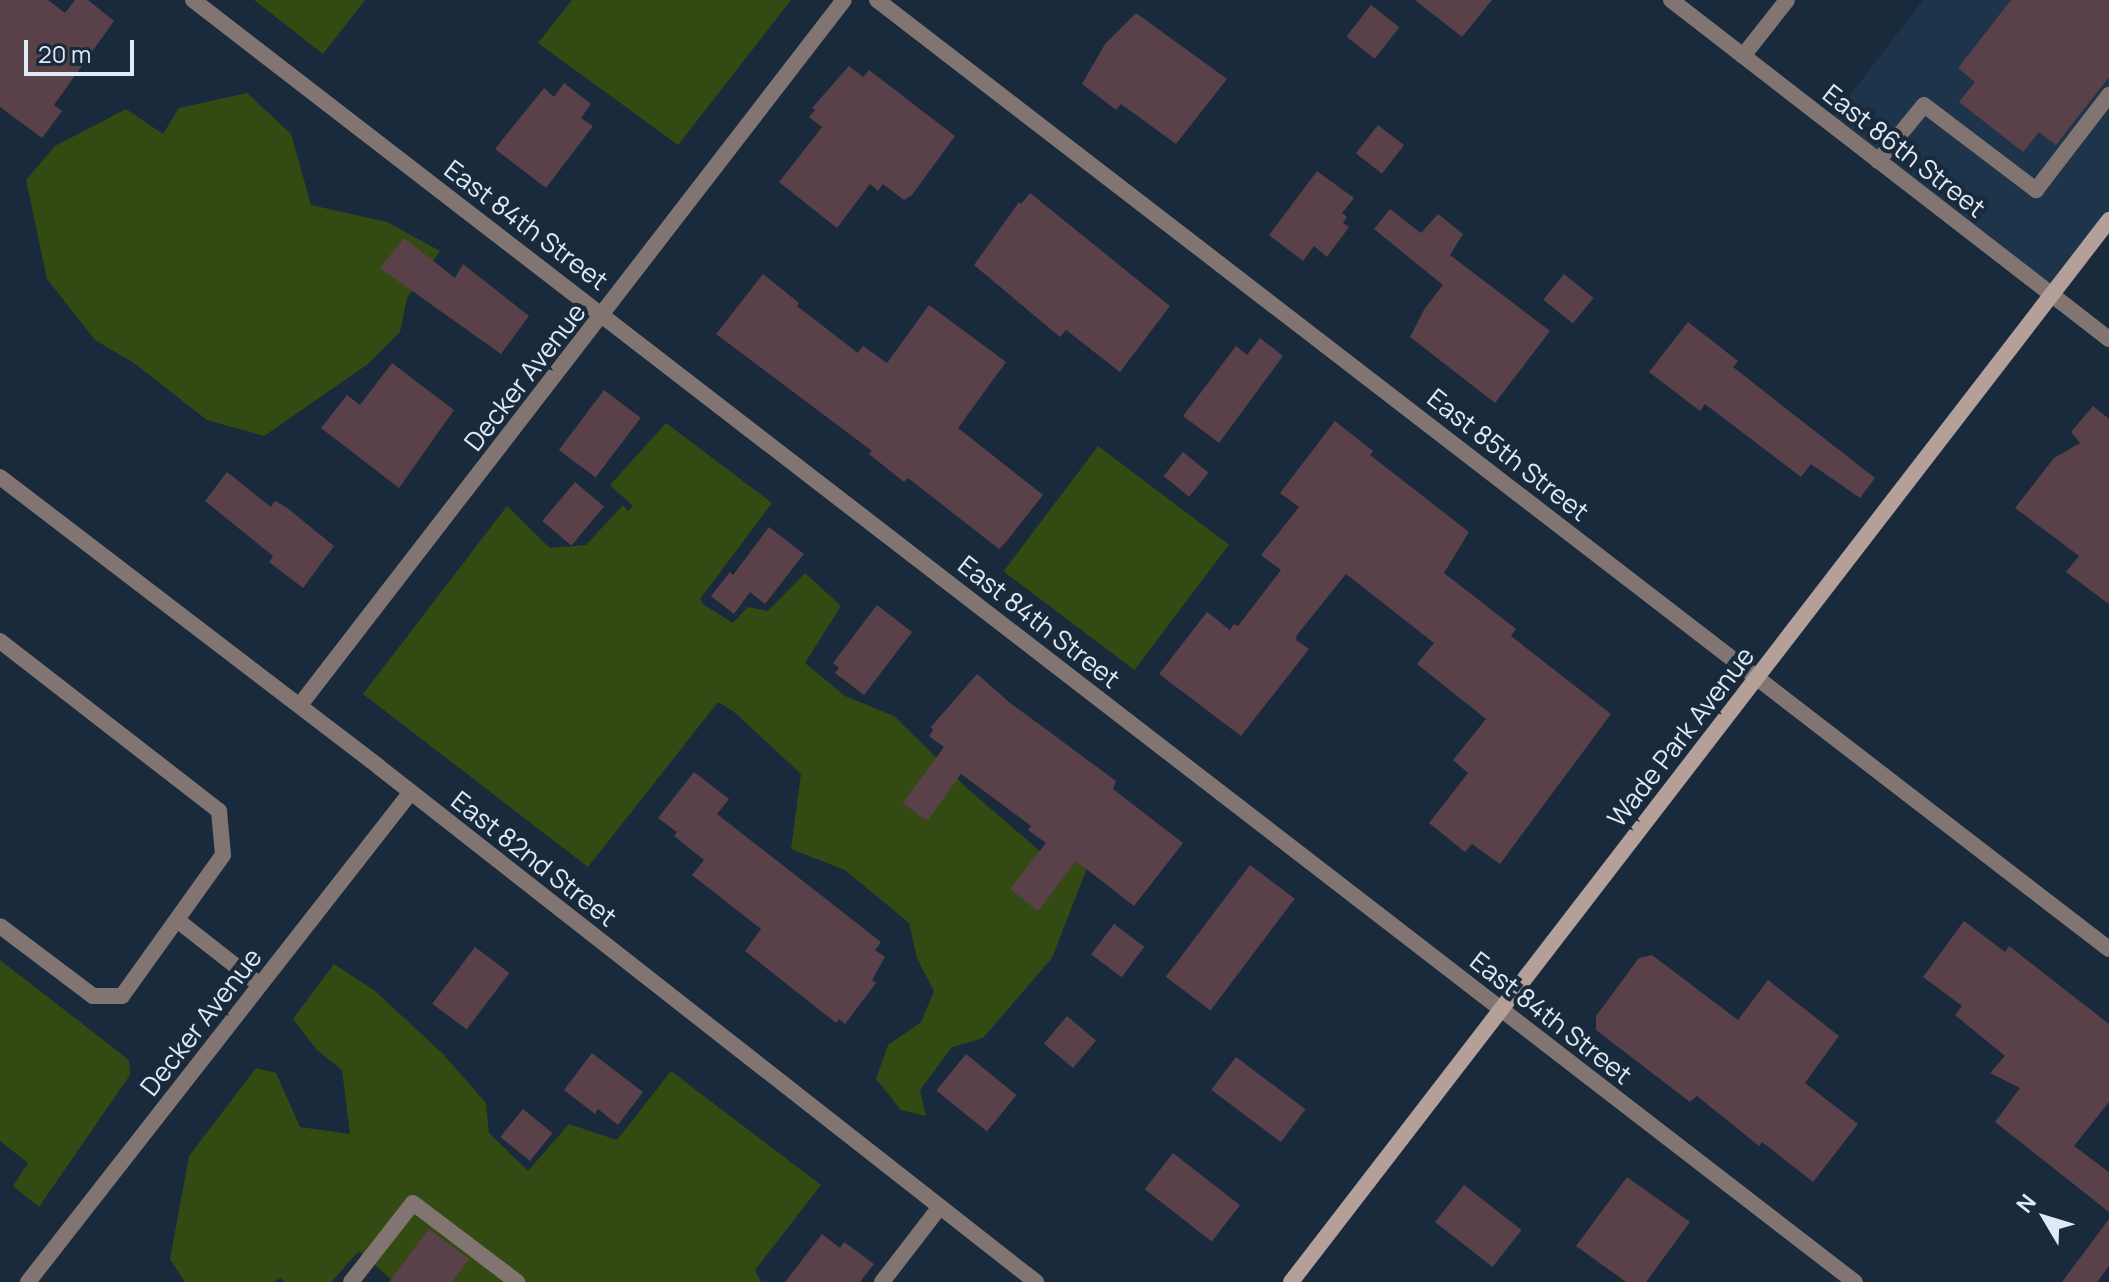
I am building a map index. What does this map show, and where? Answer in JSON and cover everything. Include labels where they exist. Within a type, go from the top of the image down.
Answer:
[{"type":"street","name":"East 84th Street","points":[[193,0],[1855,1282]]},
{"type":"street","name":"Decker Avenue","points":[[300,705],[604,315],[844,0]]},
{"type":"street","name":"East 85th Street","points":[[877,0],[2109,949]]},
{"type":"street","name":"East 86th Street","points":[[1671,0],[2109,339]]},
{"type":"street","points":[[1743,56],[1787,0]]},
{"type":"street","points":[[1878,161],[1924,105],[2036,190],[2109,95]]},
{"type":"street","name":"Wade Park Avenue","points":[[1291,1282],[2109,220]]},
{"type":"street","name":"East 82nd Street","points":[[0,477],[300,705],[1036,1282]]},
{"type":"street","points":[[0,641],[219,811],[223,855],[122,996],[93,996],[0,926]]},
{"type":"street","name":"Decker Avenue","points":[[28,1282],[411,792]]},
{"type":"street","points":[[177,920],[260,985]]},
{"type":"street","points":[[351,1282],[413,1203],[517,1282]]},
{"type":"street","points":[[882,1282],[939,1208]]},
{"type":"shaded area","points":[[1923,0],[2109,0],[2109,220],[2050,294],[1829,123]]},
{"type":"green space","points":[[254,0],[365,0],[323,54]]},
{"type":"green space","points":[[572,0],[791,0],[678,145],[538,43]]},
{"type":"green space","points":[[247,93],[291,134],[311,205],[387,222],[440,251],[407,298],[400,332],[368,364],[264,436],[207,420],[134,363],[95,340],[47,279],[26,180],[55,146],[126,109],[163,134],[179,108]]},
{"type":"green space","points":[[666,423],[772,503],[700,599],[704,605],[733,623],[748,607],[768,611],[805,573],[841,606],[805,663],[845,696],[894,716],[969,790],[1042,853],[1089,863],[1052,958],[983,1038],[952,1047],[920,1090],[926,1116],[901,1110],[876,1079],[888,1045],[921,1022],[934,991],[917,958],[909,923],[845,870],[791,849],[801,774],[733,711],[718,702],[588,867],[363,694],[507,506],[550,548],[586,545],[623,505],[628,511],[633,506],[610,485]]},
{"type":"green space","points":[[1098,446],[1229,545],[1134,670],[1004,571]]},
{"type":"green space","points":[[0,960],[129,1060],[130,1075],[39,1207],[13,1186],[28,1163],[0,1141]]},
{"type":"green space","points":[[334,964],[375,991],[443,1054],[486,1103],[489,1133],[528,1171],[569,1124],[617,1140],[671,1071],[821,1185],[755,1270],[761,1282],[394,1282],[359,1251],[331,1282],[285,1282],[281,1278],[273,1282],[185,1282],[170,1259],[189,1156],[256,1068],[276,1073],[300,1127],[350,1134],[342,1070],[317,1050],[293,1019]]},
{"type":"building","points":[[0,0],[48,0],[65,13],[75,0],[88,0],[114,21],[54,105],[62,111],[42,138],[0,107]]},
{"type":"building","points":[[1415,0],[1492,0],[1462,37]]},
{"type":"building","points":[[2011,0],[2109,0],[2109,77],[2056,145],[2039,132],[2023,152],[1959,102],[1975,82],[1958,68]]},
{"type":"building","points":[[1371,5],[1399,27],[1375,59],[1346,37]]},
{"type":"building","points":[[1136,13],[1227,79],[1176,144],[1121,104],[1116,110],[1082,84],[1105,44]]},
{"type":"building","points":[[849,66],[863,77],[869,70],[955,136],[912,195],[904,200],[883,184],[878,191],[870,184],[837,228],[779,182],[822,127],[809,117],[815,110],[812,108]]},
{"type":"building","points":[[564,83],[591,104],[581,118],[593,126],[546,188],[495,149],[544,88],[554,97]]},
{"type":"building","points":[[1378,125],[1404,145],[1382,174],[1356,153]]},
{"type":"building","points":[[1317,171],[1354,198],[1342,213],[1347,217],[1343,223],[1349,227],[1327,257],[1314,246],[1303,261],[1269,235]]},
{"type":"building","points":[[1030,193],[1170,306],[1120,372],[1066,330],[1060,337],[974,265],[1019,202],[1021,204]]},
{"type":"building","points":[[1390,209],[1421,233],[1438,214],[1463,234],[1450,255],[1550,331],[1495,403],[1410,337],[1425,308],[1443,285],[1374,229]]},
{"type":"building","points":[[404,238],[455,278],[463,264],[529,316],[501,354],[380,268]]},
{"type":"building","points":[[763,274],[799,303],[797,306],[858,353],[863,346],[887,363],[929,305],[1006,362],[958,428],[1043,495],[999,549],[908,478],[904,482],[869,454],[872,451],[716,334]]},
{"type":"building","points":[[1564,274],[1594,298],[1573,324],[1543,300]]},
{"type":"building","points":[[1688,322],[1738,361],[1733,367],[1875,478],[1860,498],[1811,464],[1801,477],[1705,404],[1700,411],[1649,372]]},
{"type":"building","points":[[1260,338],[1283,356],[1219,443],[1183,416],[1236,346],[1247,355]]},
{"type":"building","points":[[392,363],[454,410],[399,488],[321,428],[347,395],[360,405]]},
{"type":"building","points":[[604,390],[641,418],[596,478],[559,450]]},
{"type":"building","points":[[2093,406],[2109,419],[2109,604],[2066,572],[2079,556],[2015,508],[2054,458],[2080,443],[2071,432]]},
{"type":"building","points":[[1335,421],[1373,451],[1370,455],[1469,532],[1444,573],[1516,629],[1511,636],[1611,714],[1500,864],[1472,844],[1465,852],[1429,823],[1468,773],[1453,760],[1486,719],[1417,664],[1434,643],[1346,574],[1297,635],[1296,640],[1309,649],[1241,736],[1159,674],[1207,612],[1230,630],[1234,624],[1238,626],[1281,570],[1261,555],[1299,507],[1280,493]]},
{"type":"building","points":[[1183,452],[1209,473],[1189,497],[1163,476]]},
{"type":"building","points":[[227,472],[271,507],[275,501],[286,507],[334,546],[303,588],[269,562],[273,556],[205,501]]},
{"type":"building","points":[[575,482],[604,506],[571,545],[542,521]]},
{"type":"building","points":[[769,527],[804,554],[765,604],[750,592],[734,614],[711,596],[730,572],[733,575]]},
{"type":"building","points":[[877,605],[912,632],[864,695],[835,673],[839,668],[833,663]]},
{"type":"building","points":[[977,674],[1009,702],[1116,781],[1113,789],[1183,843],[1134,906],[1076,861],[1038,911],[1010,889],[1046,843],[1028,830],[1031,826],[961,774],[927,821],[903,803],[944,747],[929,736],[933,730],[931,727]]},
{"type":"building","points":[[694,772],[729,799],[717,814],[881,942],[875,950],[885,957],[872,980],[876,983],[845,1024],[839,1019],[836,1023],[745,951],[761,929],[692,875],[704,860],[674,836],[677,832],[658,818]]},
{"type":"building","points":[[1250,865],[1295,899],[1210,1011],[1166,977]]},
{"type":"building","points":[[1964,921],[2005,952],[2009,946],[2109,1024],[2109,1102],[2074,1146],[2109,1172],[2109,1212],[1995,1122],[2020,1088],[1990,1073],[2005,1056],[1955,1015],[1962,1006],[1923,977]]},
{"type":"building","points":[[1114,924],[1144,947],[1121,977],[1091,954]]},
{"type":"building","points":[[475,947],[509,973],[467,1030],[432,1004]]},
{"type":"building","points":[[1652,955],[1738,1020],[1768,980],[1839,1036],[1805,1083],[1858,1124],[1813,1182],[1762,1142],[1759,1146],[1697,1096],[1690,1102],[1596,1030],[1596,1016],[1639,958]]},
{"type":"building","points":[[1067,1016],[1096,1040],[1073,1068],[1044,1044]]},
{"type":"building","points":[[592,1053],[643,1092],[618,1125],[598,1109],[595,1114],[564,1090]]},
{"type":"building","points":[[966,1054],[1017,1095],[987,1131],[936,1091]]},
{"type":"building","points":[[1236,1057],[1305,1109],[1281,1142],[1211,1090]]},
{"type":"building","points":[[523,1109],[553,1133],[530,1161],[500,1137]]},
{"type":"building","points":[[1173,1153],[1240,1205],[1212,1242],[1145,1189]]},
{"type":"building","points":[[1627,1177],[1690,1222],[1646,1282],[1626,1282],[1576,1246]]},
{"type":"building","points":[[1464,1185],[1522,1230],[1493,1267],[1435,1222]]},
{"type":"building","points":[[2109,1219],[2109,1266],[2097,1282],[2062,1282]]},
{"type":"building","points":[[429,1229],[469,1259],[452,1282],[389,1282]]},
{"type":"building","points":[[822,1234],[840,1248],[844,1242],[874,1264],[860,1282],[785,1282]]}]
